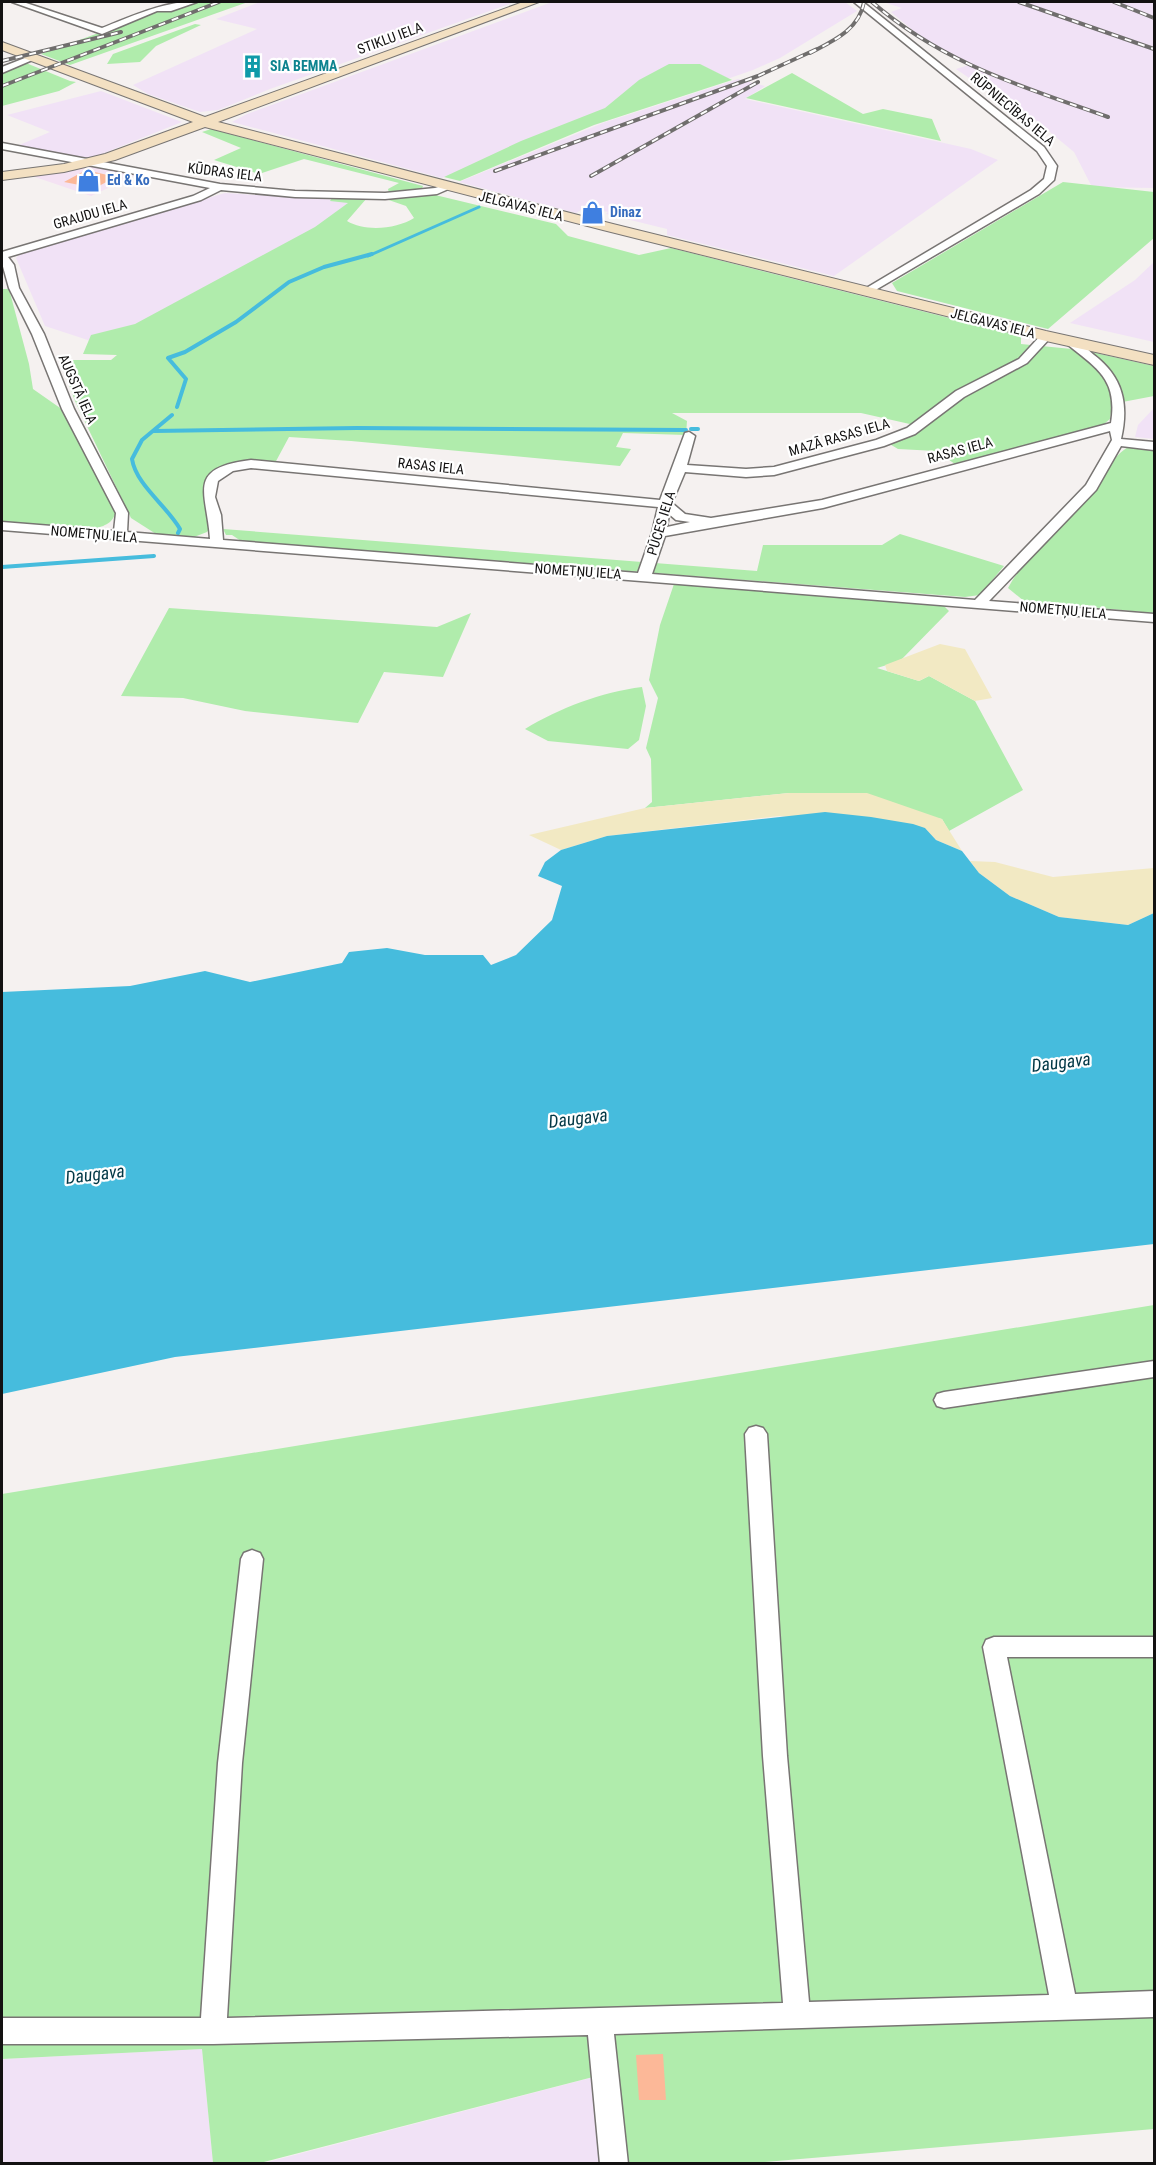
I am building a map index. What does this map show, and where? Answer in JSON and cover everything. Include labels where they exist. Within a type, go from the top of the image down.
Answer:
[{"type":"street","points":[[16,2],[102,31],[156,9],[182,6],[193,2]]},
{"type":"street","name":"STIKLU IELA","points":[[2,176],[89,163],[533,2]]},
{"type":"street","name":"RŪPNIECĪBAS IELA","points":[[858,2],[1041,149],[1052,166],[1049,180],[1035,192],[867,292]]},
{"type":"street","points":[[146,4],[156,9]]},
{"type":"street","name":"JELGAVAS IELA","points":[[2,46],[205,122],[448,187],[867,292],[1155,360]]},
{"type":"street","points":[[2,70],[33,58]]},
{"type":"street","name":"KŪDRAS IELA","points":[[2,146],[220,187],[295,194],[385,196],[437,192],[448,187]]},
{"type":"street","name":"GRAUDU IELA","points":[[2,255],[197,198],[220,187]]},
{"type":"street","name":"AUGSTĀ IELA","points":[[2,255],[9,265],[14,288],[38,334],[68,409],[122,513],[120,536]]},
{"type":"street","name":"MAZĀ RASAS IELA","points":[[680,468],[746,474],[774,471],[880,443],[911,431],[960,394],[1023,361],[1046,336]]},
{"type":"street","points":[[979,603],[1091,487],[1117,442],[1115,426],[1119,405],[1117,385],[1106,370],[1071,342]]},
{"type":"street","name":"RASAS IELA","points":[[659,533],[823,504],[1115,426]]},
{"type":"street","name":"PŪCES IELA","points":[[644,576],[659,533],[665,504],[680,468],[688,436]]},
{"type":"street","points":[[1117,442],[1155,446]]},
{"type":"street","name":"RASAS IELA","points":[[217,543],[215,512],[209,497],[212,481],[220,471],[231,466],[273,465],[665,504],[681,517],[711,522]]},
{"type":"street","name":"NOMETŅU IELA","points":[[2,526],[1155,618]]},
{"type":"street","points":[[944,1400],[1155,1369]]},
{"type":"street","points":[[756,1434],[775,1756],[797,2015]]},
{"type":"street","points":[[213,2031],[230,1763],[252,1559]]},
{"type":"street","points":[[1064,2006],[994,1647],[1155,1647]]},
{"type":"street","points":[[2,2031],[213,2031],[600,2022],[1155,2004]]},
{"type":"street","points":[[600,2022],[614,2163]]},
{"type":"shaded area","points":[[260,2],[515,2],[270,89],[218,110],[200,112],[148,94],[133,85],[257,29],[216,19]]},
{"type":"shaded area","points":[[552,2],[845,2],[857,11],[780,58],[753,70],[442,178],[232,122],[247,114]]},
{"type":"shaded area","points":[[883,2],[1154,2],[1154,188],[1092,187],[1074,152],[1010,99],[998,98],[956,69],[969,65],[922,38],[891,12],[902,8]]},
{"type":"shaded area","points":[[738,79],[765,86],[745,99],[971,149],[998,160],[834,276],[667,235],[667,229],[606,214],[608,212],[586,207],[576,213],[459,182],[603,123]]},
{"type":"shaded area","points":[[101,91],[182,122],[89,159],[17,146],[50,132],[7,115]]},
{"type":"shaded area","points":[[91,166],[136,175],[91,196],[32,176]]},
{"type":"shaded area","points":[[225,193],[353,201],[319,226],[103,345],[45,326],[16,258],[20,254]]},
{"type":"shaded area","points":[[1154,262],[1154,342],[1070,323],[1135,280]]},
{"type":"shaded area","points":[[1154,408],[1154,439],[1135,437],[1138,425]]},
{"type":"shaded area","points":[[202,2049],[213,2163],[2,2164],[2,2059]]},
{"type":"shaded area","points":[[594,2077],[607,2164],[260,2164]]},
{"type":"green space","points":[[196,2],[248,2],[70,65],[41,54],[156,12]]},
{"type":"green space","points":[[195,24],[201,25],[156,46],[140,62],[107,64],[113,54]]},
{"type":"green space","points":[[26,63],[76,82],[59,91],[2,106],[2,72]]},
{"type":"green space","points":[[669,64],[700,64],[732,80],[594,125],[460,181],[444,177],[521,141],[605,108],[639,80]]},
{"type":"green space","points":[[792,73],[863,114],[883,109],[932,119],[941,141],[746,98]]},
{"type":"green space","points":[[211,129],[423,186],[421,191],[389,193],[388,189],[399,183],[304,159],[259,174],[214,160],[241,148],[202,132]]},
{"type":"green space","points":[[1063,182],[1154,192],[1154,238],[1048,329],[897,291],[892,283]]},
{"type":"green space","points":[[431,194],[556,224],[568,236],[639,255],[671,248],[1021,336],[1021,344],[1082,350],[1154,366],[1154,396],[1112,404],[1110,419],[1104,424],[955,464],[936,451],[898,449],[888,443],[923,427],[861,413],[672,413],[687,421],[686,435],[623,433],[616,447],[631,449],[620,466],[289,437],[275,463],[237,462],[217,469],[211,526],[207,532],[194,537],[156,534],[131,518],[75,401],[60,360],[111,360],[117,355],[83,354],[91,335],[135,324],[315,227],[348,203],[330,201],[332,198],[367,198],[347,221],[363,227],[381,228],[399,225],[414,218],[406,206],[383,198]]},
{"type":"green space","points":[[2,289],[9,289],[29,364],[33,389],[63,410],[116,510],[111,521],[105,525],[93,529],[2,522]]},
{"type":"green space","points":[[1132,445],[1154,448],[1154,613],[1024,601],[1008,588],[1016,574],[1037,549],[1095,491],[1118,455]]},
{"type":"green space","points":[[223,529],[757,571],[763,545],[882,545],[900,534],[1004,566],[980,595],[965,597],[241,541],[232,535],[226,535]]},
{"type":"green space","points":[[674,584],[943,605],[949,611],[900,661],[877,668],[919,681],[929,676],[975,701],[1023,790],[949,831],[942,819],[789,793],[645,808],[652,802],[651,759],[646,748],[658,698],[649,680],[660,625]]},
{"type":"green space","points":[[169,608],[437,627],[471,613],[443,677],[384,672],[358,723],[245,711],[183,698],[121,696]]},
{"type":"green space","points":[[642,687],[646,706],[639,740],[628,749],[548,741],[525,729],[581,702]]},
{"type":"green space","points":[[1154,1305],[1154,2129],[752,2163],[607,2163],[593,2077],[260,2163],[213,2163],[202,2049],[2,2059],[2,1494]]},
{"type":"sand","points":[[940,644],[965,649],[992,698],[975,701],[929,676],[919,681],[887,671],[885,665]]},
{"type":"sand","points":[[789,793],[867,793],[942,819],[962,851],[936,840],[925,828],[779,816],[607,836],[561,850],[529,835],[645,808]]},
{"type":"sand","points":[[970,861],[995,862],[1053,877],[1154,868],[1154,913],[1128,925],[1059,917],[1010,896],[979,873]]},
{"type":"water","name":"Daugava","points":[[825,812],[871,817],[925,828],[936,840],[962,851],[979,873],[1010,896],[1059,917],[1128,925],[1154,913],[1154,1244],[175,1357],[2,1394],[2,992],[130,986],[205,971],[250,982],[342,963],[349,952],[387,948],[425,955],[483,955],[491,965],[516,955],[552,920],[562,886],[538,876],[545,862],[561,850],[607,836]]},
{"type":"building","name":"Ed & Ko","points":[[86,170],[116,177],[95,188],[64,182]]},
{"type":"building","points":[[663,2054],[666,2100],[639,2100],[636,2055]]},
{"type":"waterway","points":[[368,256],[479,207]]},
{"type":"waterway","points":[[177,407],[186,379],[168,358],[185,352],[236,322],[289,282],[324,267],[372,254]]},
{"type":"waterway","points":[[172,415],[142,440],[132,459],[139,478],[174,520],[180,529],[178,533]]},
{"type":"waterway","points":[[154,431],[357,428],[686,430]]},
{"type":"waterway","points":[[691,429],[698,429]]},
{"type":"waterway","points":[[2,567],[154,556]]},
{"type":"railway","points":[[2,86],[219,2]]},
{"type":"railway","points":[[810,53],[844,34],[857,20],[864,2]]},
{"type":"railway","points":[[872,2],[927,42],[955,57],[1014,83],[1108,117]]},
{"type":"railway","points":[[1019,2],[1154,49]]},
{"type":"railway","points":[[1114,2],[1154,18]]},
{"type":"railway","points":[[2,61],[121,32]]},
{"type":"railway","points":[[495,171],[758,76],[817,49]]},
{"type":"railway","points":[[591,176],[758,82]]},
{"type":"place","name":"SIA BEMMA","points":[[252,66]]},
{"type":"place","name":"Ed & Ko","points":[[89,180]]},
{"type":"place","name":"Dinaz","points":[[592,212]]}]
